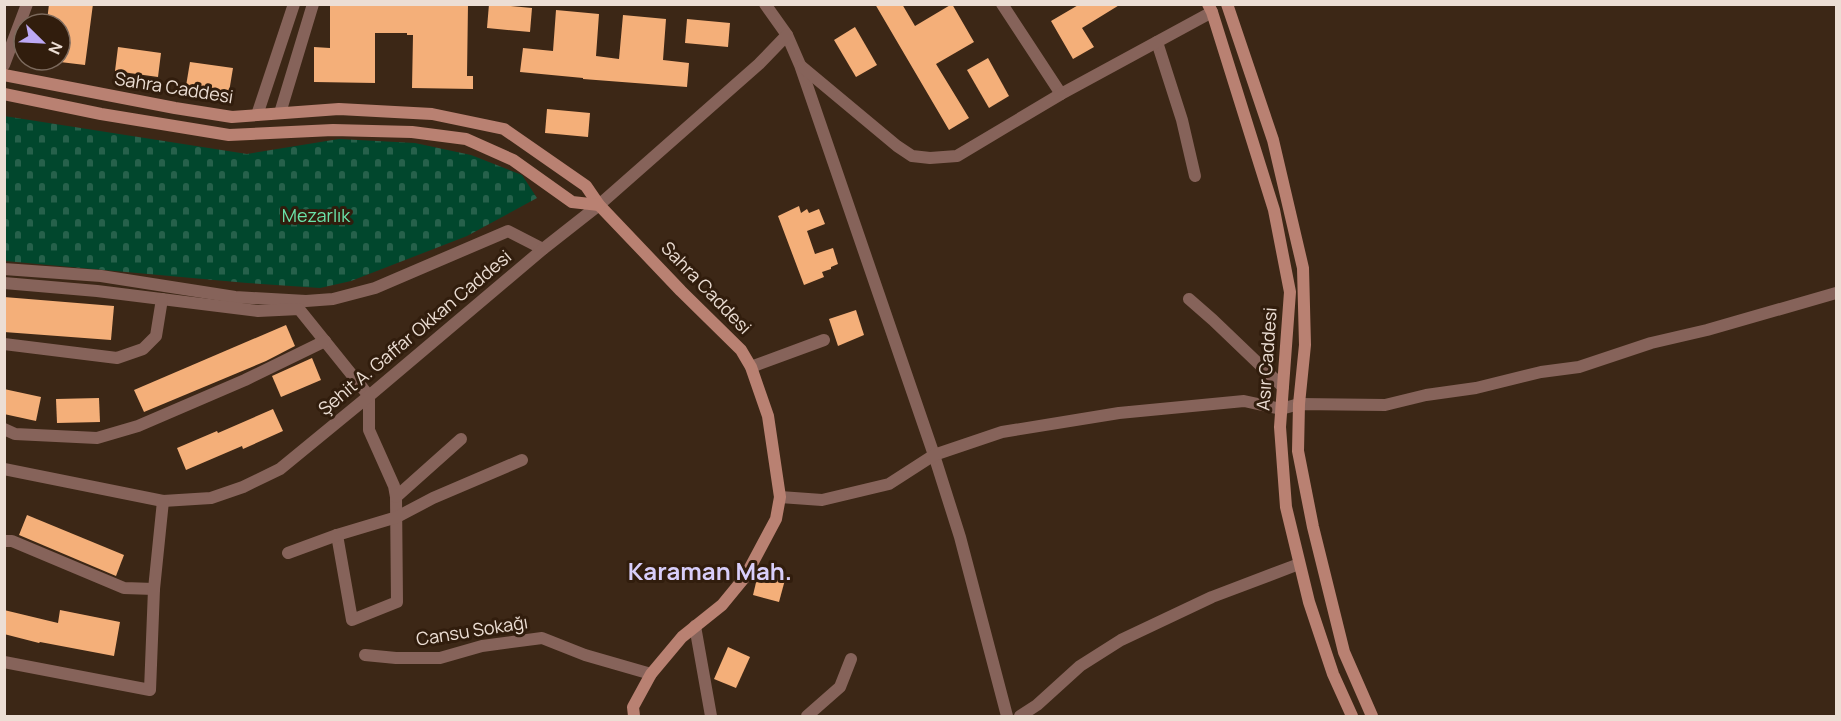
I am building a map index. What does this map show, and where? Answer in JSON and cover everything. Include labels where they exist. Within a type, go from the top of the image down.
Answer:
[{"type":"street","points":[[4,65],[27,4]]},
{"type":"street","points":[[257,115],[294,4]]},
{"type":"street","points":[[280,113],[313,4]]},
{"type":"street","points":[[765,4],[787,35],[800,65],[934,455],[960,537],[1007,717]]},
{"type":"street","points":[[1002,4],[1061,94]]},
{"type":"street","name":"Asır Caddesi","points":[[1227,4],[1273,140],[1303,268],[1305,345],[1299,404],[1298,451],[1313,527],[1344,652],[1372,717]]},
{"type":"street","points":[[800,65],[912,156],[957,156],[1061,94],[1157,42],[1210,8]]},
{"type":"street","name":"Asır Caddesi","points":[[1210,8],[1274,210],[1290,292],[1280,427],[1286,507],[1309,602],[1333,674],[1352,717]]},
{"type":"street","name":"Şehit A. Gaffar Okkan Caddesi","points":[[4,469],[163,501],[211,498],[243,487],[280,469],[543,249],[599,205],[759,64],[787,35]]},
{"type":"street","points":[[1157,42],[1182,120],[1195,177]]},
{"type":"street","name":"Sahra Caddesi","points":[[4,75],[232,117],[339,109],[432,114],[504,129],[586,186],[599,205],[741,350],[751,368],[768,416],[780,497],[776,519],[745,577],[722,605],[682,637],[651,674],[633,707],[634,717]]},
{"type":"street","name":"Sahra Caddesi","points":[[4,94],[101,114],[229,135],[333,130],[412,132],[466,139],[513,160],[572,202],[599,205]]},
{"type":"street","points":[[4,269],[101,276],[235,297],[306,301],[333,299],[375,288],[508,231],[543,249]]},
{"type":"street","points":[[4,283],[97,291],[258,311],[299,309],[369,396],[369,430],[394,486],[396,497],[397,602],[352,620],[337,535]]},
{"type":"street","points":[[780,497],[822,500],[889,484],[934,455],[1002,432],[1119,413],[1244,401],[1281,409],[1299,404],[1385,405],[1426,395],[1476,388],[1540,372],[1579,367],[1651,343],[1707,330],[1836,293]]},
{"type":"street","points":[[4,344],[117,358],[143,349],[156,336],[162,299]]},
{"type":"street","points":[[1189,299],[1283,387]]},
{"type":"street","points":[[751,368],[824,340]]},
{"type":"street","points":[[4,429],[15,434],[97,438],[138,426],[245,380],[325,341]]},
{"type":"street","points":[[396,497],[461,439]]},
{"type":"street","points":[[288,553],[397,517],[433,498],[522,460]]},
{"type":"street","points":[[4,662],[150,690],[154,590],[163,501]]},
{"type":"street","points":[[4,541],[12,541],[124,588],[154,590]]},
{"type":"street","points":[[1020,717],[1037,705],[1080,666],[1120,640],[1212,597],[1299,564]]},
{"type":"street","points":[[695,627],[711,717]]},
{"type":"street","name":"Cansu Sokağı","points":[[365,655],[440,658],[482,646],[542,638],[585,655],[651,674]]},
{"type":"street","points":[[807,717],[840,687],[851,659]]},
{"type":"green space","name":"Mezarlık","points":[[4,116],[247,154],[339,139],[415,143],[471,155],[522,175],[537,198],[467,236],[351,281],[320,288],[5,261]]},
{"type":"building","points":[[49,4],[93,4],[85,65],[72,63],[72,12],[48,12]]},
{"type":"building","points":[[330,4],[468,4],[467,76],[473,76],[473,89],[412,88],[413,35],[407,35],[407,33],[375,33],[375,83],[314,82],[314,47],[330,48]]},
{"type":"building","points":[[489,4],[532,8],[530,32],[487,28]]},
{"type":"building","points":[[875,4],[902,4],[915,26],[952,4],[974,42],[936,64],[969,118],[949,130]]},
{"type":"building","points":[[1080,4],[1121,4],[1082,28],[1094,47],[1073,59],[1051,21]]},
{"type":"building","points":[[556,10],[599,14],[596,56],[619,59],[623,15],[666,19],[663,60],[689,63],[687,87],[520,72],[523,48],[553,51]]},
{"type":"building","points":[[687,19],[730,23],[728,47],[685,43]]},
{"type":"building","points":[[855,27],[877,65],[856,77],[834,40]]},
{"type":"building","points":[[118,47],[161,53],[158,77],[115,71]]},
{"type":"building","points":[[988,58],[1009,96],[989,108],[967,70]]},
{"type":"building","points":[[190,62],[233,68],[229,92],[186,86]]},
{"type":"building","points":[[547,109],[590,113],[588,137],[545,133]]},
{"type":"building","points":[[799,206],[801,213],[807,209],[809,213],[819,209],[825,224],[807,231],[815,254],[833,248],[838,264],[822,272],[824,277],[804,285],[778,216]]},
{"type":"building","points":[[4,297],[114,306],[111,340],[4,332]]},
{"type":"building","points":[[856,310],[864,335],[838,346],[829,319]]},
{"type":"building","points":[[286,325],[295,346],[266,361],[144,412],[134,390]]},
{"type":"building","points":[[312,358],[321,380],[281,397],[272,376]]},
{"type":"building","points":[[4,389],[41,397],[36,421],[4,414]]},
{"type":"building","points":[[99,398],[100,422],[57,423],[56,399]]},
{"type":"building","points":[[273,409],[283,431],[186,470],[177,448]]},
{"type":"building","points":[[27,515],[124,555],[116,576],[19,535]]},
{"type":"building","points":[[759,570],[786,576],[779,602],[753,595]]},
{"type":"building","points":[[4,610],[58,623],[60,610],[120,622],[114,656],[39,643],[4,634]]},
{"type":"building","points":[[728,647],[750,657],[736,688],[714,679]]},
{"type":"district","name":"Karaman Mah.","points":[[710,572]]}]
